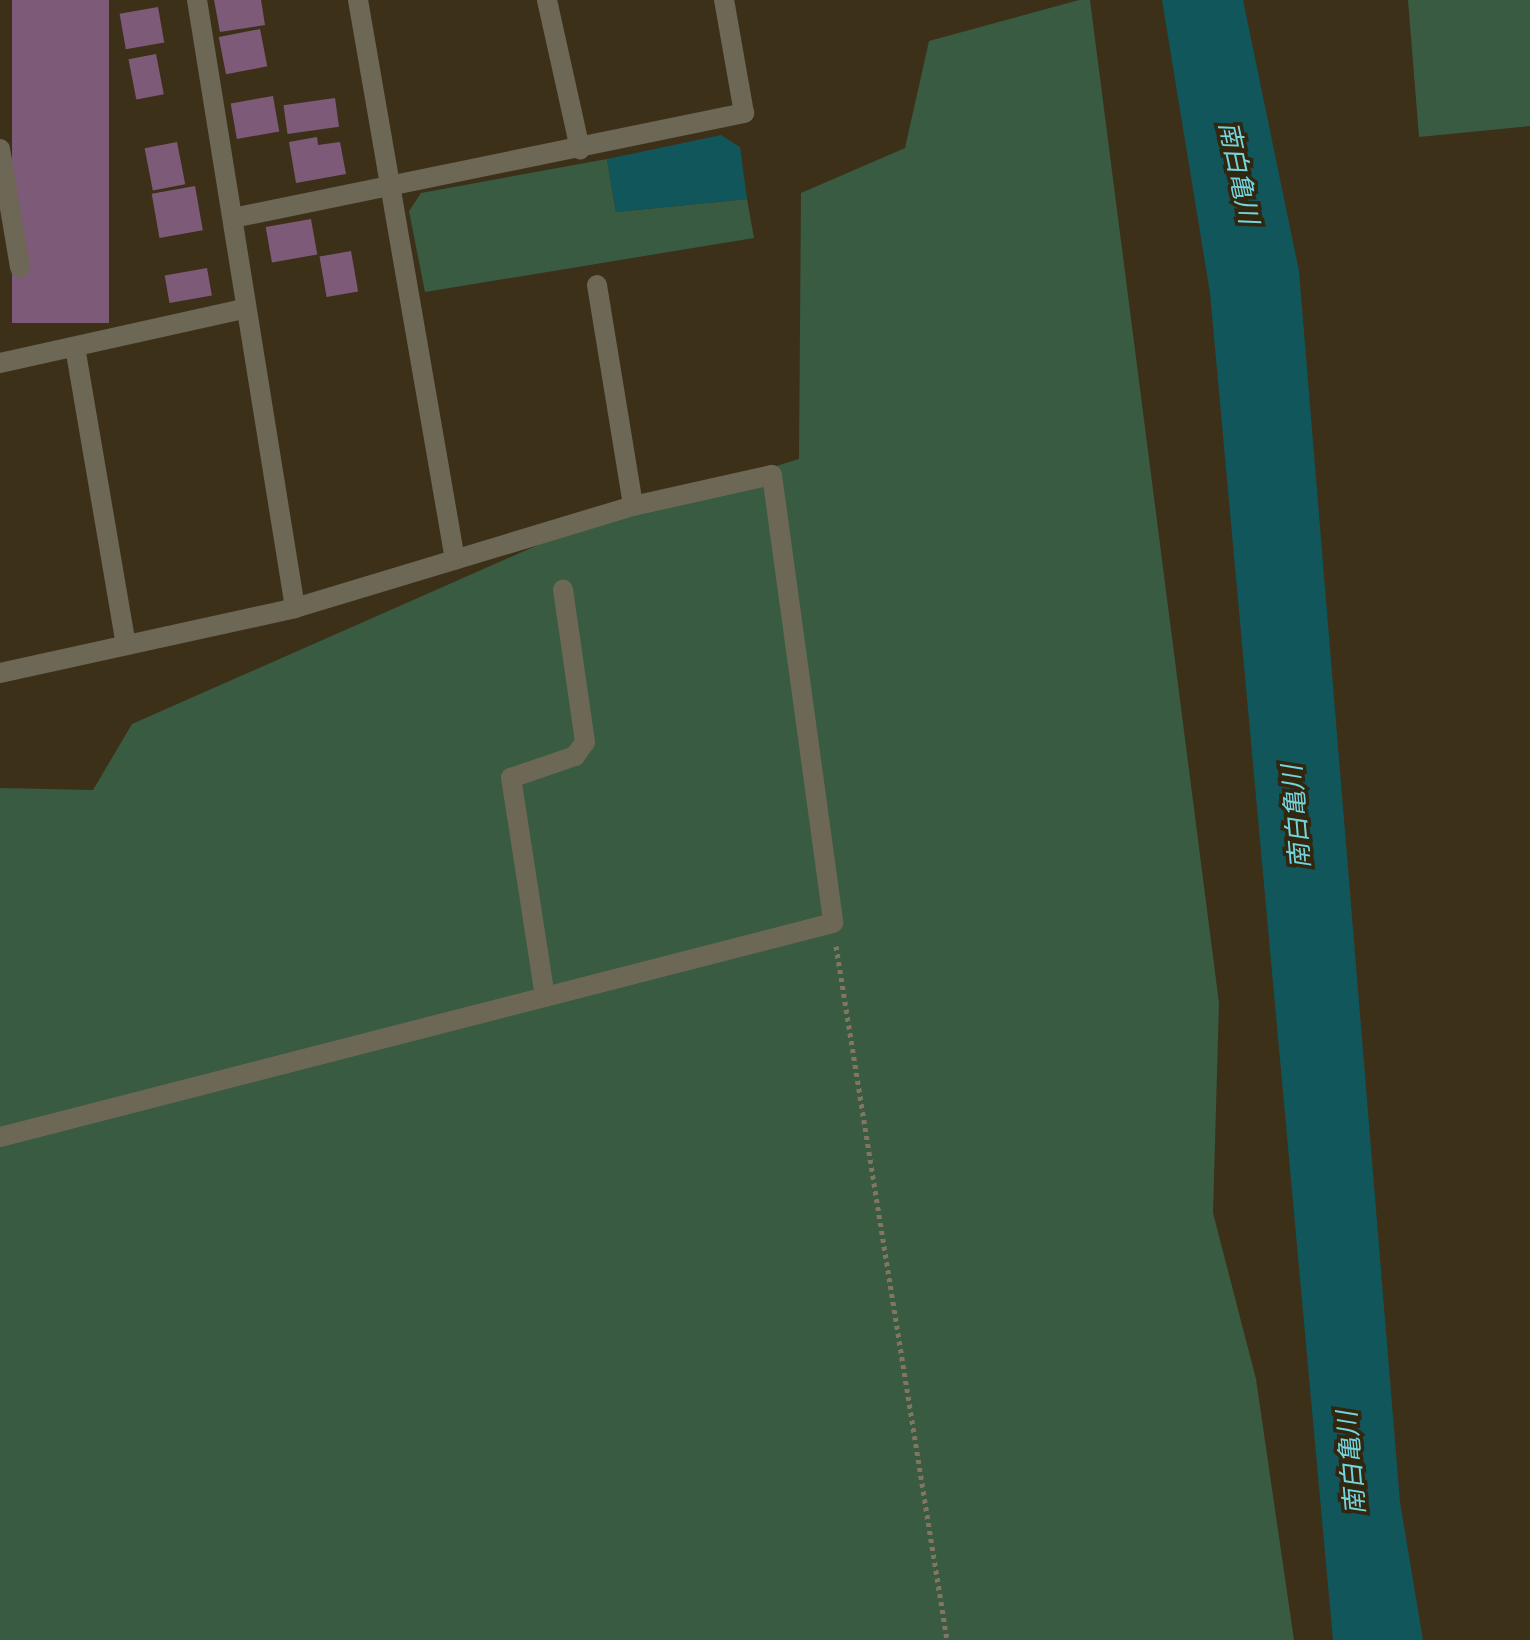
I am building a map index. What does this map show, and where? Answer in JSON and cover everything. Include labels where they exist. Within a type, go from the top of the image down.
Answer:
[{"type":"street","points":[[197,0],[233,218],[243,309],[295,608]]},
{"type":"street","points":[[358,0],[455,560]]},
{"type":"street","points":[[547,0],[580,149]]},
{"type":"street","points":[[233,218],[390,190],[744,113],[724,0]]},
{"type":"street","points":[[0,149],[20,267]]},
{"type":"street","points":[[597,285],[633,506]]},
{"type":"street","points":[[0,363],[243,309]]},
{"type":"street","points":[[75,347],[126,645]]},
{"type":"street","points":[[0,673],[295,608],[633,506],[772,475],[833,923],[0,1137]]},
{"type":"street","points":[[545,997],[511,778],[575,756],[585,742],[563,590]]},
{"type":"path","points":[[833,923],[947,1640]]},
{"type":"green space","points":[[1079,0],[1090,0],[1219,1003],[1213,1213],[1256,1379],[1294,1640],[0,1640],[0,788],[93,790],[132,724],[581,526],[799,459],[801,193],[905,148],[929,41]]},
{"type":"green space","points":[[1408,0],[1530,0],[1530,126],[1419,137]]},
{"type":"green space","points":[[607,159],[616,212],[747,199],[754,238],[425,292],[409,211],[421,193]]},
{"type":"water","name":"南白亀川","points":[[1162,0],[1243,0],[1299,271],[1400,1502],[1423,1640],[1333,1640],[1210,293]]},
{"type":"water","points":[[721,135],[740,147],[747,199],[616,212],[607,159]]},
{"type":"building","points":[[12,0],[109,0],[109,323],[12,323]]},
{"type":"building","points":[[214,0],[261,0],[265,25],[220,32]]},
{"type":"building","points":[[158,7],[164,42],[126,49],[120,14]]},
{"type":"building","points":[[260,29],[267,66],[226,74],[219,37]]},
{"type":"building","points":[[156,54],[164,94],[136,100],[129,59]]},
{"type":"building","points":[[273,96],[279,131],[237,139],[231,103]]},
{"type":"building","points":[[335,98],[339,127],[288,134],[284,105]]},
{"type":"building","points":[[317,137],[318,145],[340,142],[346,174],[296,183],[289,142]]},
{"type":"building","points":[[177,142],[185,184],[153,191],[145,148]]},
{"type":"building","points":[[195,186],[203,230],[159,238],[152,194]]},
{"type":"building","points":[[311,219],[317,254],[272,262],[266,227]]},
{"type":"building","points":[[351,251],[358,291],[327,297],[319,257]]},
{"type":"building","points":[[207,268],[212,296],[170,303],[165,275]]}]
